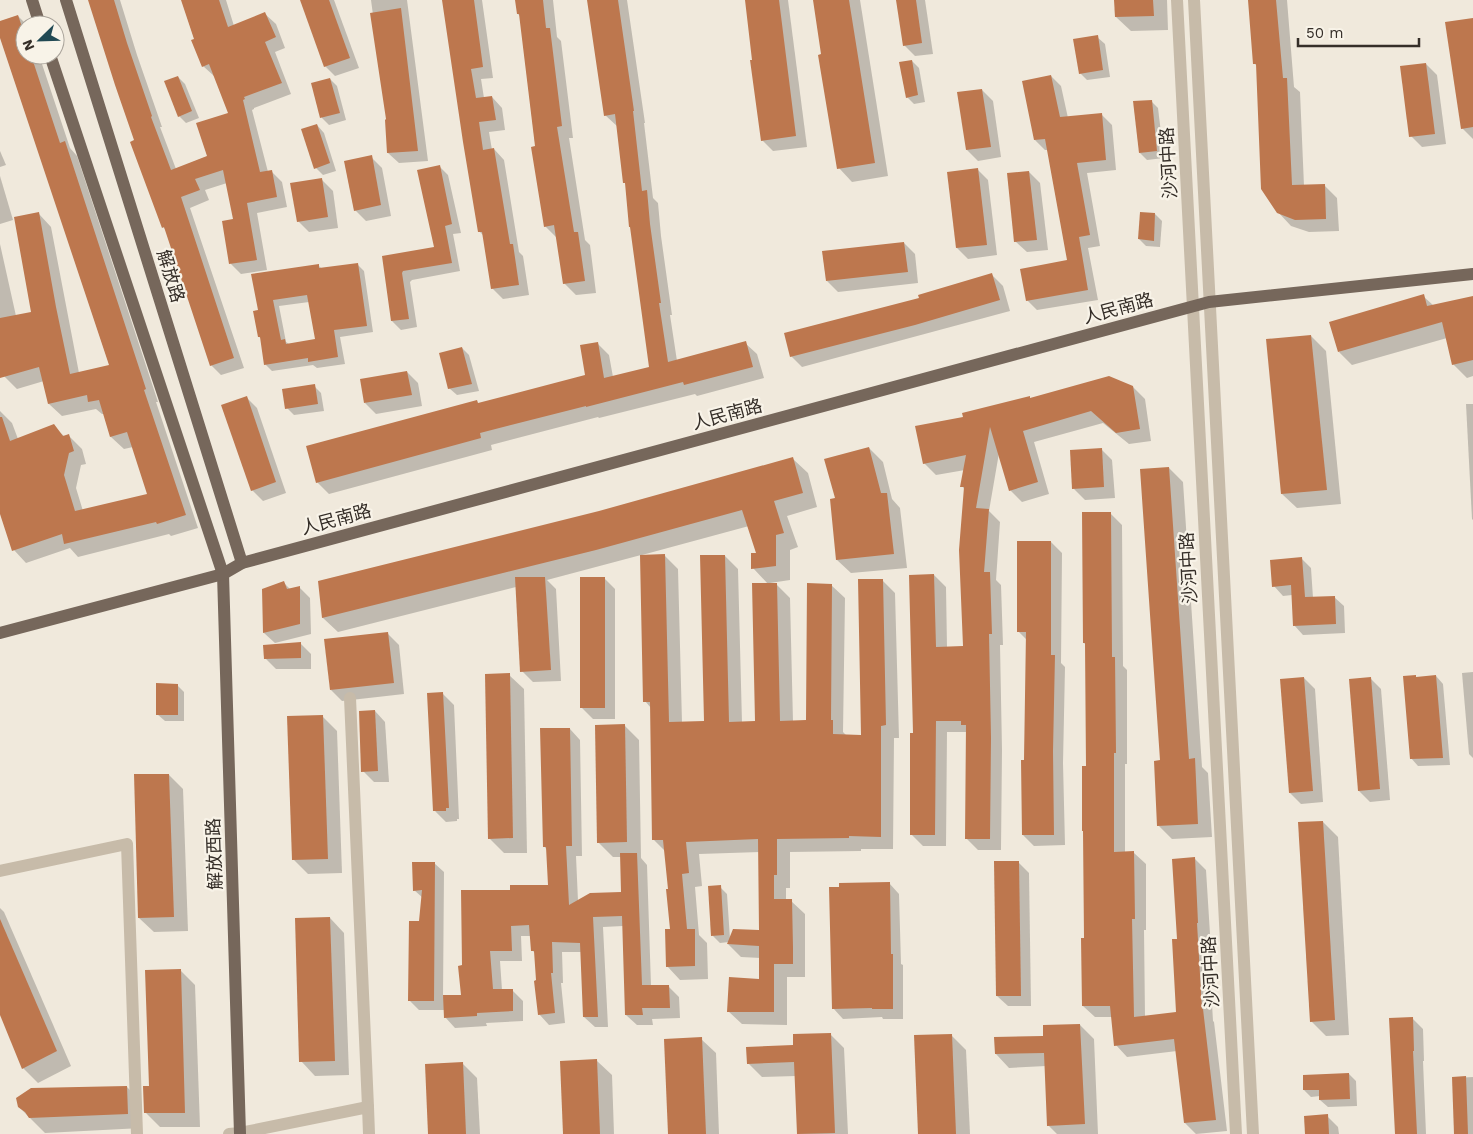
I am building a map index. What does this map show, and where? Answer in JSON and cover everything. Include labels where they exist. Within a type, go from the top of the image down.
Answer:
[{"type":"main road","points":[[32,0],[37,15]]},
{"type":"main road","name":"解放路","points":[[66,0],[242,562]]},
{"type":"main road","points":[[53,65],[223,574]]},
{"type":"main road","name":"人民南路","points":[[0,633],[223,574],[242,562],[1192,306],[1209,302],[1473,274]]},
{"type":"main road","name":"解放西路","points":[[223,574],[240,1134]]},
{"type":"street","name":"沙河中路","points":[[1177,0],[1236,1134]]},
{"type":"street","name":"沙河中路","points":[[1194,0],[1253,1134]]},
{"type":"street","points":[[350,698],[369,1134]]},
{"type":"street","points":[[0,871],[127,844],[137,1134]]},
{"type":"street","points":[[229,1134],[240,1134],[368,1107]]},
{"type":"building","points":[[88,0],[114,0],[151,117],[171,170],[207,156],[196,123],[228,113],[209,64],[202,67],[191,40],[194,39],[181,0],[219,0],[228,27],[265,12],[276,37],[265,42],[282,83],[244,97],[245,99],[243,100],[260,172],[272,170],[277,197],[247,203],[257,260],[229,264],[222,221],[233,219],[223,170],[195,179],[200,190],[181,197],[234,358],[210,366],[164,227],[162,228],[130,142],[134,140]]},
{"type":"building","points":[[300,0],[329,0],[350,58],[324,67]]},
{"type":"building","points":[[442,0],[474,0],[483,67],[471,69],[476,98],[492,96],[496,120],[479,122],[483,150],[494,148],[519,285],[491,289],[482,232],[478,232]]},
{"type":"building","points":[[515,0],[543,0],[546,28],[550,28],[562,126],[557,127],[574,232],[578,232],[585,281],[563,284],[554,225],[544,227],[531,147],[535,146],[519,14],[517,14]]},
{"type":"building","points":[[587,0],[618,0],[634,111],[642,191],[647,190],[661,303],[659,303],[668,362],[746,341],[753,367],[684,385],[683,382],[480,433],[481,438],[316,483],[306,446],[477,400],[478,403],[585,375],[580,345],[598,342],[604,378],[649,367],[615,114],[604,116]]},
{"type":"building","points":[[745,0],[779,0],[796,136],[761,141],[750,60],[752,60]]},
{"type":"building","points":[[813,0],[849,0],[875,163],[837,169],[818,55],[821,54]]},
{"type":"building","points":[[896,0],[916,0],[922,43],[903,46]]},
{"type":"building","points":[[1114,0],[1153,0],[1154,16],[1115,17]]},
{"type":"building","points":[[1248,0],[1276,0],[1283,78],[1287,78],[1292,185],[1325,184],[1326,219],[1295,220],[1277,213],[1261,189],[1256,64],[1253,64]]},
{"type":"building","points":[[401,8],[418,151],[387,153],[386,119],[370,13]]},
{"type":"building","points":[[15,16],[15,65],[34,65],[60,143],[65,141],[186,515],[157,524],[156,522],[64,544],[62,534],[12,551],[0,514],[0,417],[2,417],[10,441],[54,424],[63,436],[69,434],[74,451],[69,453],[64,475],[75,511],[147,494],[127,432],[110,437],[99,400],[88,402],[87,395],[48,404],[39,367],[0,378],[0,318],[31,312],[14,217],[39,212],[70,374],[109,365],[0,38],[0,21]]},
{"type":"building","points":[[1473,18],[1473,127],[1461,129],[1445,22]]},
{"type":"building","points":[[1098,35],[1103,70],[1079,74],[1073,39]]},
{"type":"building","points":[[912,60],[918,95],[906,98],[899,62]]},
{"type":"building","points":[[1426,63],[1435,134],[1409,137],[1400,66]]},
{"type":"building","points":[[1051,75],[1060,117],[1102,113],[1106,160],[1077,163],[1090,235],[1079,237],[1088,290],[1026,301],[1020,269],[1067,260],[1045,139],[1034,140],[1022,81]]},
{"type":"building","points":[[178,76],[192,111],[178,117],[164,81]]},
{"type":"building","points":[[330,78],[340,113],[320,118],[311,83]]},
{"type":"building","points":[[982,89],[991,147],[966,150],[957,92]]},
{"type":"building","points":[[1152,100],[1157,151],[1139,153],[1133,101]]},
{"type":"building","points":[[317,124],[330,163],[314,169],[301,129]]},
{"type":"building","points":[[372,155],[381,205],[354,211],[344,161]]},
{"type":"building","points":[[440,165],[452,224],[445,226],[452,263],[403,271],[409,319],[391,321],[382,256],[434,247],[417,170]]},
{"type":"building","points":[[978,168],[987,245],[956,248],[947,172]]},
{"type":"building","points":[[1029,171],[1037,240],[1014,242],[1007,173]]},
{"type":"building","points":[[322,178],[328,217],[297,222],[290,183]]},
{"type":"building","points":[[1140,212],[1155,213],[1154,241],[1138,239]]},
{"type":"building","points":[[904,242],[908,272],[826,281],[822,251]]},
{"type":"building","points":[[358,263],[367,326],[334,330],[338,357],[308,362],[308,358],[264,365],[260,337],[258,337],[253,311],[258,310],[251,274],[319,264],[319,268]],"holes":[[[307,295],[315,339],[286,344],[285,339],[281,340],[273,300]]]},
{"type":"building","points":[[992,273],[1000,300],[915,325],[790,357],[784,333],[919,298],[918,295]]},
{"type":"building","points":[[1424,294],[1427,306],[1473,296],[1473,360],[1452,365],[1442,322],[1338,352],[1329,322]]},
{"type":"building","points":[[1311,335],[1327,490],[1281,494],[1266,339]]},
{"type":"building","points":[[462,347],[472,384],[448,389],[439,353]]},
{"type":"building","points":[[407,371],[412,395],[364,403],[360,379]]},
{"type":"building","points":[[1109,376],[1133,386],[1140,429],[1116,433],[1091,411],[1023,431],[1038,482],[1009,491],[990,427],[976,508],[989,509],[984,572],[990,572],[992,634],[989,634],[990,839],[965,839],[966,725],[961,725],[961,721],[936,721],[935,835],[910,835],[910,733],[913,733],[909,575],[934,574],[936,647],[963,646],[959,550],[964,487],[960,487],[966,455],[923,464],[915,426],[963,417],[962,413],[1030,396],[1030,398]]},
{"type":"building","points":[[315,384],[318,404],[285,409],[282,389]]},
{"type":"building","points":[[247,396],[276,482],[251,491],[221,405]]},
{"type":"building","points":[[869,447],[881,493],[887,493],[894,554],[836,560],[830,499],[835,498],[824,459]]},
{"type":"building","points":[[1102,448],[1104,487],[1072,489],[1070,450]]},
{"type":"building","points":[[793,457],[803,493],[774,501],[784,533],[776,535],[776,566],[751,569],[751,553],[756,553],[742,510],[596,550],[322,618],[318,581],[599,511]]},
{"type":"building","points":[[1169,467],[1189,759],[1195,758],[1198,824],[1157,826],[1154,761],[1160,760],[1140,469]]},
{"type":"building","points":[[1082,512],[1111,512],[1112,657],[1115,657],[1116,753],[1114,753],[1114,852],[1134,851],[1135,919],[1132,919],[1134,1017],[1176,1012],[1172,939],[1177,939],[1172,859],[1195,857],[1202,1009],[1216,1120],[1184,1123],[1174,1039],[1114,1046],[1110,1006],[1082,1006],[1081,938],[1084,938],[1082,766],[1086,766]]},
{"type":"building","points":[[1017,541],[1051,541],[1051,655],[1055,655],[1054,835],[1022,835],[1021,760],[1024,760],[1026,632],[1017,632]]},
{"type":"building","points":[[665,554],[669,722],[704,721],[700,555],[725,555],[729,722],[755,721],[752,583],[777,583],[780,721],[806,720],[807,583],[832,584],[831,720],[833,720],[833,734],[861,735],[858,579],[883,579],[886,725],[881,726],[881,837],[849,836],[849,838],[777,839],[777,875],[774,875],[774,899],[792,899],[793,964],[774,964],[774,1012],[727,1012],[729,977],[759,979],[759,946],[727,944],[733,929],[759,930],[758,839],[686,842],[689,873],[682,874],[687,929],[695,929],[695,966],[666,967],[665,929],[670,929],[666,889],[668,889],[663,840],[652,840],[650,702],[643,702],[640,555]]},
{"type":"building","points":[[1302,557],[1305,597],[1335,596],[1336,624],[1293,626],[1291,585],[1272,587],[1270,560]]},
{"type":"building","points":[[515,577],[545,577],[551,670],[520,672]]},
{"type":"building","points":[[580,577],[605,577],[605,708],[580,708]]},
{"type":"building","points":[[284,581],[287,589],[300,586],[300,624],[263,633],[262,589]]},
{"type":"building","points":[[388,632],[394,683],[330,690],[324,639]]},
{"type":"building","points":[[301,642],[301,658],[264,659],[263,645]]},
{"type":"building","points":[[510,673],[513,838],[488,839],[485,674]]},
{"type":"building","points":[[1416,675],[1416,677],[1436,675],[1443,758],[1410,759],[1403,676]]},
{"type":"building","points":[[1304,677],[1313,791],[1289,793],[1280,679]]},
{"type":"building","points":[[1371,677],[1380,789],[1358,791],[1349,679]]},
{"type":"building","points":[[156,683],[178,684],[178,715],[156,715]]},
{"type":"building","points":[[443,692],[449,808],[446,808],[446,811],[433,811],[427,693]]},
{"type":"building","points":[[375,710],[378,771],[361,772],[359,711]]},
{"type":"building","points":[[323,715],[328,859],[292,860],[287,716]]},
{"type":"building","points":[[625,724],[627,842],[597,843],[595,725]]},
{"type":"building","points":[[540,728],[570,728],[572,846],[566,846],[569,905],[590,893],[621,892],[620,853],[637,853],[642,985],[669,985],[670,1008],[642,1008],[643,1015],[625,1015],[622,916],[593,917],[598,1017],[583,1017],[580,943],[552,942],[553,973],[551,973],[555,1013],[538,1015],[534,981],[536,980],[534,951],[531,951],[529,925],[511,926],[512,951],[490,951],[493,989],[513,989],[513,1011],[477,1013],[477,1016],[444,1018],[443,995],[461,995],[458,966],[462,965],[461,890],[510,890],[510,885],[548,885],[546,847],[543,847]]},
{"type":"building","points":[[134,774],[169,774],[174,917],[138,918]]},
{"type":"building","points":[[1323,821],[1335,1020],[1310,1022],[1298,822]]},
{"type":"building","points":[[994,861],[1019,861],[1021,996],[996,996]]},
{"type":"building","points":[[412,862],[435,862],[434,1001],[408,1001],[409,921],[419,921],[422,890],[413,891]]},
{"type":"building","points":[[890,882],[893,1009],[832,1009],[829,887],[839,887],[839,883]]},
{"type":"building","points":[[721,885],[724,935],[711,936],[708,886]]},
{"type":"building","points":[[330,917],[335,1061],[299,1062],[295,918]]},
{"type":"building","points":[[0,919],[57,1051],[22,1069],[0,1015]]},
{"type":"building","points":[[181,969],[185,1113],[144,1113],[143,1086],[149,1086],[145,970]]},
{"type":"building","points":[[1413,1017],[1417,1134],[1395,1134],[1389,1018]]},
{"type":"building","points":[[1080,1024],[1085,1124],[1047,1126],[1044,1053],[995,1054],[994,1037],[1043,1036],[1043,1025]]},
{"type":"building","points":[[831,1033],[835,1133],[797,1134],[794,1062],[747,1064],[746,1047],[793,1045],[793,1034]]},
{"type":"building","points":[[952,1034],[956,1134],[918,1134],[914,1035]]},
{"type":"building","points":[[702,1037],[706,1134],[668,1134],[664,1039]]},
{"type":"building","points":[[597,1059],[600,1134],[563,1134],[560,1061]]},
{"type":"building","points":[[463,1062],[466,1134],[428,1134],[425,1064]]},
{"type":"building","points":[[1349,1073],[1350,1099],[1319,1100],[1319,1090],[1303,1090],[1303,1075]]},
{"type":"building","points":[[1466,1076],[1468,1134],[1454,1134],[1452,1077]]},
{"type":"building","points":[[127,1086],[128,1114],[29,1118],[18,1107],[16,1098],[31,1088]]},
{"type":"building","points":[[1328,1114],[1329,1134],[1305,1134],[1304,1116]]}]
